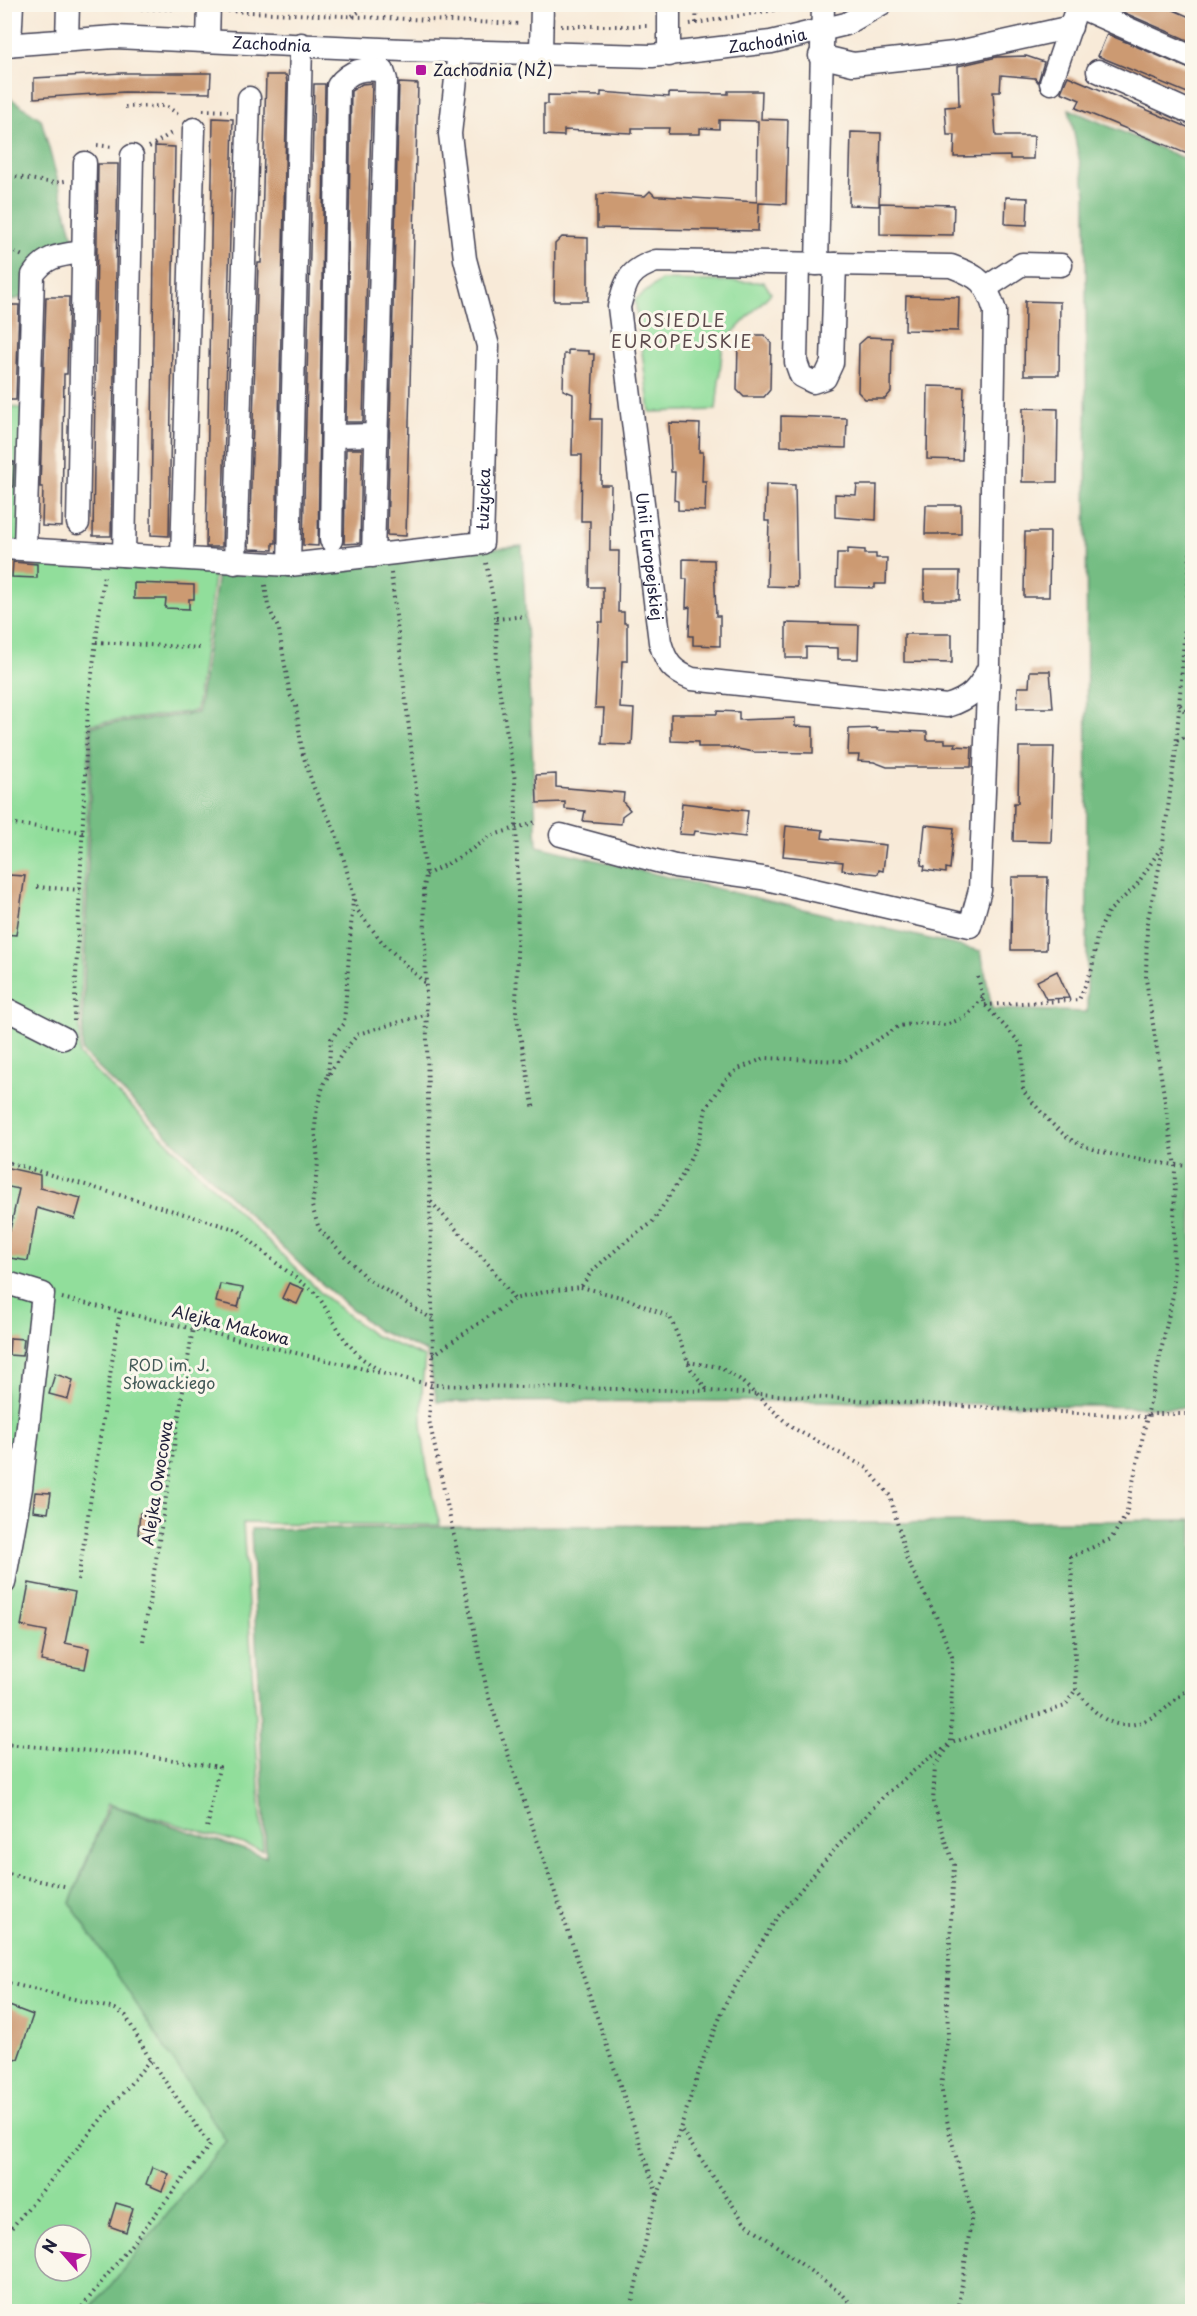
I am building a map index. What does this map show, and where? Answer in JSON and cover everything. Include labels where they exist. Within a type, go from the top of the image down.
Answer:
[{"type":"street","points":[[7,45],[12,4]]},
{"type":"street","points":[[817,264],[823,4]]},
{"type":"street","name":"Zachodnia","points":[[7,45],[115,37],[605,57],[669,55],[771,42],[846,24],[881,4]]},
{"type":"street","points":[[67,40],[74,6]]},
{"type":"street","points":[[208,40],[209,7]]},
{"type":"street","points":[[820,56],[853,64],[954,53],[1076,13],[1192,57]]},
{"type":"street","points":[[1051,83],[1076,13]]},
{"type":"street","points":[[541,15],[541,53]]},
{"type":"street","points":[[669,15],[669,55]]},
{"type":"street","points":[[278,565],[301,44]]},
{"type":"street","name":"Łużycka","points":[[15,548],[278,565],[482,543],[488,346],[465,259],[450,134],[459,51]]},
{"type":"street","points":[[331,540],[338,86],[347,75],[367,67],[383,71],[386,80],[376,435],[381,555]]},
{"type":"street","points":[[1098,71],[1192,113]]},
{"type":"street","points":[[235,563],[249,98]]},
{"type":"street","points":[[182,558],[194,129]]},
{"type":"street","points":[[115,554],[132,156]]},
{"type":"street","points":[[78,523],[84,252],[80,170]]},
{"type":"street","points":[[15,548],[33,275],[40,264],[52,256],[84,252]]},
{"type":"street","name":"Unii Europejskiej","points":[[561,835],[675,866],[762,878],[970,926],[980,890],[989,667],[995,311],[987,287],[972,274],[951,266],[656,261],[638,267],[625,283],[619,307],[660,642],[665,661],[677,673],[692,679],[947,706],[964,701],[980,688],[989,667]]},
{"type":"street","points":[[987,287],[1022,264],[1061,265]]},
{"type":"street","points":[[333,436],[376,435]]},
{"type":"street","points":[[4,1008],[63,1038]]},
{"type":"street","points":[[4,1282],[43,1294],[21,1488],[4,1583]]},
{"type":"path","points":[[352,16],[372,4]]},
{"type":"path","points":[[696,23],[697,4]]},
{"type":"path","points":[[74,6],[209,7],[352,16],[669,15],[696,23],[807,4]]},
{"type":"path","points":[[125,106],[166,106],[180,115],[194,129]]},
{"type":"path","points":[[4,175],[54,183],[80,170]]},
{"type":"path","points":[[1192,529],[1172,779],[1163,846],[1147,922],[1146,979],[1175,1166],[1173,1295],[1145,1417],[1126,1515],[1111,1539],[1071,1557],[1076,1689],[1089,1707],[1109,1723],[1120,1726],[1136,1725],[1159,1713],[1179,1694],[1192,1687]]},
{"type":"path","points":[[482,543],[496,619],[497,676],[515,780],[516,1012],[534,1110]]},
{"type":"path","points":[[63,1038],[71,1040],[74,1025],[88,707],[96,642],[115,554]]},
{"type":"path","points":[[381,555],[426,874],[424,888],[433,1355],[429,1420],[488,1695],[658,2198]]},
{"type":"path","points":[[278,565],[264,578],[268,606],[279,630],[290,695],[296,706],[302,752],[314,788],[337,835],[358,911],[382,942],[427,985]]},
{"type":"path","points":[[496,619],[526,616]]},
{"type":"path","points":[[96,642],[201,648]]},
{"type":"path","points":[[1179,705],[1192,721]]},
{"type":"path","points":[[1176,741],[1192,733]]},
{"type":"path","points":[[426,874],[465,854],[490,836],[516,826],[536,822]]},
{"type":"path","points":[[4,823],[83,832]]},
{"type":"path","points":[[985,1005],[1079,1000],[1092,969],[1097,936],[1108,912],[1136,886],[1163,846]]},
{"type":"path","points":[[38,887],[81,890]]},
{"type":"path","points":[[353,896],[344,1023],[331,1039],[327,1078],[317,1107],[315,1127],[318,1163],[312,1206],[319,1228],[366,1278],[432,1319]]},
{"type":"path","points":[[978,977],[985,1005],[1022,1045],[1023,1091],[1054,1125],[1083,1146],[1175,1166],[1192,1167]]},
{"type":"path","points":[[581,1287],[592,1271],[652,1222],[683,1174],[699,1141],[706,1109],[725,1080],[738,1069],[765,1058],[844,1061],[899,1026],[919,1023],[946,1025],[967,1017],[983,997]]},
{"type":"path","points":[[327,1078],[358,1034],[428,1014]]},
{"type":"path","points":[[4,1161],[238,1230],[317,1294],[345,1340],[360,1357],[383,1373]]},
{"type":"path","points":[[430,1201],[490,1266],[514,1299]]},
{"type":"path","points":[[433,1355],[514,1299],[548,1291],[581,1287],[625,1298],[670,1317],[691,1369],[708,1391]]},
{"type":"path","name":"Alejka Makowa","points":[[43,1294],[432,1386],[708,1391],[1145,1417],[1151,1414],[1192,1414]]},
{"type":"path","points":[[78,1580],[120,1311]]},
{"type":"path","name":"Alejka Owocowa","points":[[143,1641],[193,1328]]},
{"type":"path","points":[[688,1362],[719,1367],[739,1379],[753,1395],[791,1427],[867,1468],[890,1496],[907,1560],[936,1616],[952,1657],[951,1743],[935,1766],[933,1802],[954,1865],[947,1998],[948,2036],[941,2086],[949,2131],[972,2214],[958,2312]]},
{"type":"path","points":[[630,2312],[658,2198],[682,2131],[705,2054],[727,2000],[776,1919],[884,1796],[923,1762],[951,1743],[1065,1706],[1076,1689]]},
{"type":"path","points":[[4,1744],[141,1755],[219,1767],[207,1828]]},
{"type":"path","points":[[4,1873],[68,1887]]},
{"type":"path","points":[[4,1982],[115,2009],[126,2016],[150,2060],[210,2145],[78,2312]]},
{"type":"path","points":[[4,2237],[150,2060]]},
{"type":"path","points":[[682,2131],[744,2222],[843,2295],[858,2312]]},
{"type":"green space","points":[[4,94],[41,119],[74,241],[24,273],[26,296],[5,303]]},
{"type":"green space","points":[[1069,109],[1192,162],[1192,1408],[816,1401],[437,1402],[427,1352],[377,1330],[309,1273],[82,1052],[92,726],[198,713],[218,573],[522,546],[537,846],[981,951],[992,1009],[1087,1012],[1086,192]]},
{"type":"green space","points":[[661,280],[764,282],[771,293],[723,343],[716,410],[650,412],[635,300]]},
{"type":"green space","name":"ROD im. J. Słowackiego","points":[[5,405],[23,409],[23,552],[216,562],[196,711],[90,724],[79,1055],[323,1295],[373,1335],[425,1357],[422,1421],[426,1462],[440,1525],[243,1523],[263,1850],[108,1804],[70,1903],[227,2141],[90,2311],[5,2312]]},
{"type":"green space","points":[[1192,1520],[1192,2311],[90,2311],[226,2141],[70,1903],[110,1805],[266,1857],[251,1529]]},
{"type":"building","points":[[1121,4],[1160,4],[1192,18],[1192,42],[1118,10]]},
{"type":"building","points":[[1107,34],[1192,70],[1192,95],[1098,56]]},
{"type":"building","points":[[1026,56],[1044,62],[1038,82],[1035,78],[1001,75],[1000,92],[993,92],[996,136],[1034,136],[1033,159],[1010,159],[1010,156],[954,157],[955,135],[947,135],[945,107],[959,106],[958,66],[997,57]]},
{"type":"building","points":[[122,73],[211,73],[210,93],[124,92],[34,98],[34,78]]},
{"type":"building","points":[[266,75],[286,75],[287,83],[276,543],[273,543],[273,550],[249,549]]},
{"type":"building","points":[[1068,76],[1192,129],[1192,156],[1076,108],[1080,100],[1061,92]]},
{"type":"building","points":[[372,83],[363,422],[346,422],[351,91],[362,84]]},
{"type":"building","points":[[399,83],[418,84],[406,536],[387,535]]},
{"type":"building","points":[[314,84],[325,84],[318,546],[303,545]]},
{"type":"building","points":[[728,91],[762,91],[761,119],[788,120],[786,204],[759,203],[758,231],[597,228],[597,195],[605,193],[645,196],[650,191],[655,196],[757,202],[758,121],[719,120],[719,129],[700,128],[700,134],[668,134],[669,128],[632,128],[632,133],[564,130],[564,136],[544,135],[544,104],[548,104],[548,95],[601,96],[601,92],[669,97],[669,93],[728,94]]},
{"type":"building","points":[[213,118],[233,119],[222,547],[206,547]]},
{"type":"building","points":[[851,132],[881,133],[879,206],[849,205]]},
{"type":"building","points":[[155,146],[175,147],[169,536],[151,535]]},
{"type":"building","points":[[98,164],[118,164],[111,536],[93,536]]},
{"type":"building","points":[[1006,197],[1028,198],[1027,225],[1005,224]]},
{"type":"building","points":[[880,203],[954,205],[953,235],[880,234]]},
{"type":"building","points":[[562,237],[588,238],[588,301],[554,301],[555,244]]},
{"type":"building","points":[[906,296],[959,297],[958,331],[905,330]]},
{"type":"building","points":[[46,297],[69,297],[67,374],[64,374],[62,527],[42,526],[43,487],[40,487]]},
{"type":"building","points":[[1025,301],[1060,302],[1059,375],[1024,375]]},
{"type":"building","points":[[4,305],[19,305],[16,400],[4,400]]},
{"type":"building","points":[[745,335],[764,335],[771,343],[770,390],[764,397],[744,397],[737,390],[738,342]]},
{"type":"building","points":[[867,337],[892,338],[891,392],[885,399],[865,399],[858,392],[859,344]]},
{"type":"building","points":[[568,350],[589,351],[589,354],[594,354],[591,419],[602,419],[601,485],[611,485],[610,551],[619,551],[618,612],[624,612],[624,623],[627,623],[627,661],[622,661],[620,708],[634,709],[632,745],[602,744],[604,708],[595,708],[599,622],[603,622],[603,587],[589,587],[590,521],[581,521],[582,455],[572,455],[573,394],[563,390],[564,354],[568,354]]},
{"type":"building","points":[[928,386],[964,387],[962,460],[927,459]]},
{"type":"building","points":[[1023,408],[1058,409],[1057,482],[1022,482]]},
{"type":"building","points":[[781,416],[847,418],[846,448],[781,446]]},
{"type":"building","points":[[669,423],[700,424],[699,452],[703,452],[702,481],[706,481],[705,511],[678,510],[678,501],[674,500],[675,472],[671,472]]},
{"type":"building","points":[[346,449],[362,449],[360,543],[344,544]]},
{"type":"building","points":[[4,462],[14,462],[13,487],[4,487]]},
{"type":"building","points":[[766,484],[795,485],[797,587],[767,586],[769,521],[765,521]]},
{"type":"building","points":[[857,485],[877,485],[876,520],[835,517],[835,494],[856,495]]},
{"type":"building","points":[[926,505],[961,505],[961,534],[925,534]]},
{"type":"building","points":[[1025,532],[1050,532],[1049,597],[1024,597]]},
{"type":"building","points":[[848,549],[865,550],[865,554],[876,554],[876,558],[887,558],[886,584],[875,584],[875,588],[836,587],[837,553],[848,553]]},
{"type":"building","points":[[683,559],[714,560],[716,616],[720,616],[720,646],[693,645],[693,636],[689,636],[690,607],[686,608],[687,579],[683,579]]},
{"type":"building","points":[[13,562],[37,564],[37,578],[12,577]]},
{"type":"building","points":[[924,571],[960,571],[959,600],[924,600]]},
{"type":"building","points":[[134,583],[194,585],[194,599],[189,599],[189,609],[165,608],[166,599],[134,599]]},
{"type":"building","points":[[786,623],[859,625],[858,659],[838,659],[838,648],[806,647],[806,658],[786,658]]},
{"type":"building","points":[[904,634],[952,634],[952,663],[904,662]]},
{"type":"building","points":[[1030,671],[1050,671],[1053,708],[1017,708],[1018,687],[1029,687]]},
{"type":"building","points":[[717,711],[739,712],[739,720],[795,718],[795,726],[813,727],[813,753],[754,752],[727,747],[698,747],[698,742],[671,741],[671,714],[717,714]]},
{"type":"building","points":[[877,728],[877,730],[927,732],[927,740],[945,740],[945,743],[956,743],[955,746],[972,747],[971,767],[887,767],[874,762],[858,761],[859,755],[848,755],[849,729]]},
{"type":"building","points":[[1019,747],[1054,747],[1051,842],[1013,841],[1014,803],[1018,803]]},
{"type":"building","points":[[556,774],[556,787],[624,793],[623,802],[630,810],[622,816],[621,824],[583,821],[585,811],[565,809],[565,802],[537,803],[536,775]]},
{"type":"building","points":[[682,803],[748,811],[745,837],[695,831],[694,835],[679,834]]},
{"type":"building","points":[[925,825],[954,828],[950,869],[946,868],[946,873],[924,870],[925,866],[921,865]]},
{"type":"building","points":[[786,826],[823,830],[822,838],[886,845],[883,871],[879,870],[878,874],[842,870],[843,862],[783,856]]},
{"type":"building","points":[[8,875],[25,876],[16,935],[4,934]]},
{"type":"building","points":[[1012,877],[1048,877],[1046,950],[1011,950]]},
{"type":"building","points":[[1057,971],[1069,998],[1046,999],[1037,981]]},
{"type":"building","points":[[4,1167],[40,1175],[40,1188],[81,1198],[75,1219],[37,1208],[28,1261],[4,1257],[4,1229],[10,1230],[19,1189],[4,1186]]},
{"type":"building","points":[[289,1283],[304,1289],[297,1304],[282,1298]]},
{"type":"building","points":[[220,1284],[243,1288],[238,1307],[216,1302]]},
{"type":"building","points":[[10,1338],[24,1339],[22,1356],[9,1355]]},
{"type":"building","points":[[55,1374],[73,1380],[68,1399],[49,1394]]},
{"type":"building","points":[[35,1492],[51,1493],[48,1513],[33,1511]]},
{"type":"building","points":[[140,1513],[156,1515],[154,1536],[138,1534]]},
{"type":"building","points":[[29,1583],[75,1592],[65,1643],[89,1648],[85,1669],[41,1661],[47,1631],[21,1626]]},
{"type":"building","points":[[4,2004],[33,2015],[18,2059],[4,2057]]},
{"type":"building","points":[[152,2167],[169,2174],[162,2191],[146,2184]]},
{"type":"building","points":[[116,2203],[133,2208],[126,2232],[109,2226]]},
{"type":"place","name":"Zachodnia (NŻ)","points":[[421,70]]},
{"type":"district","name":"OSIEDLE EUROPEJSKIE","points":[[682,331]]}]
